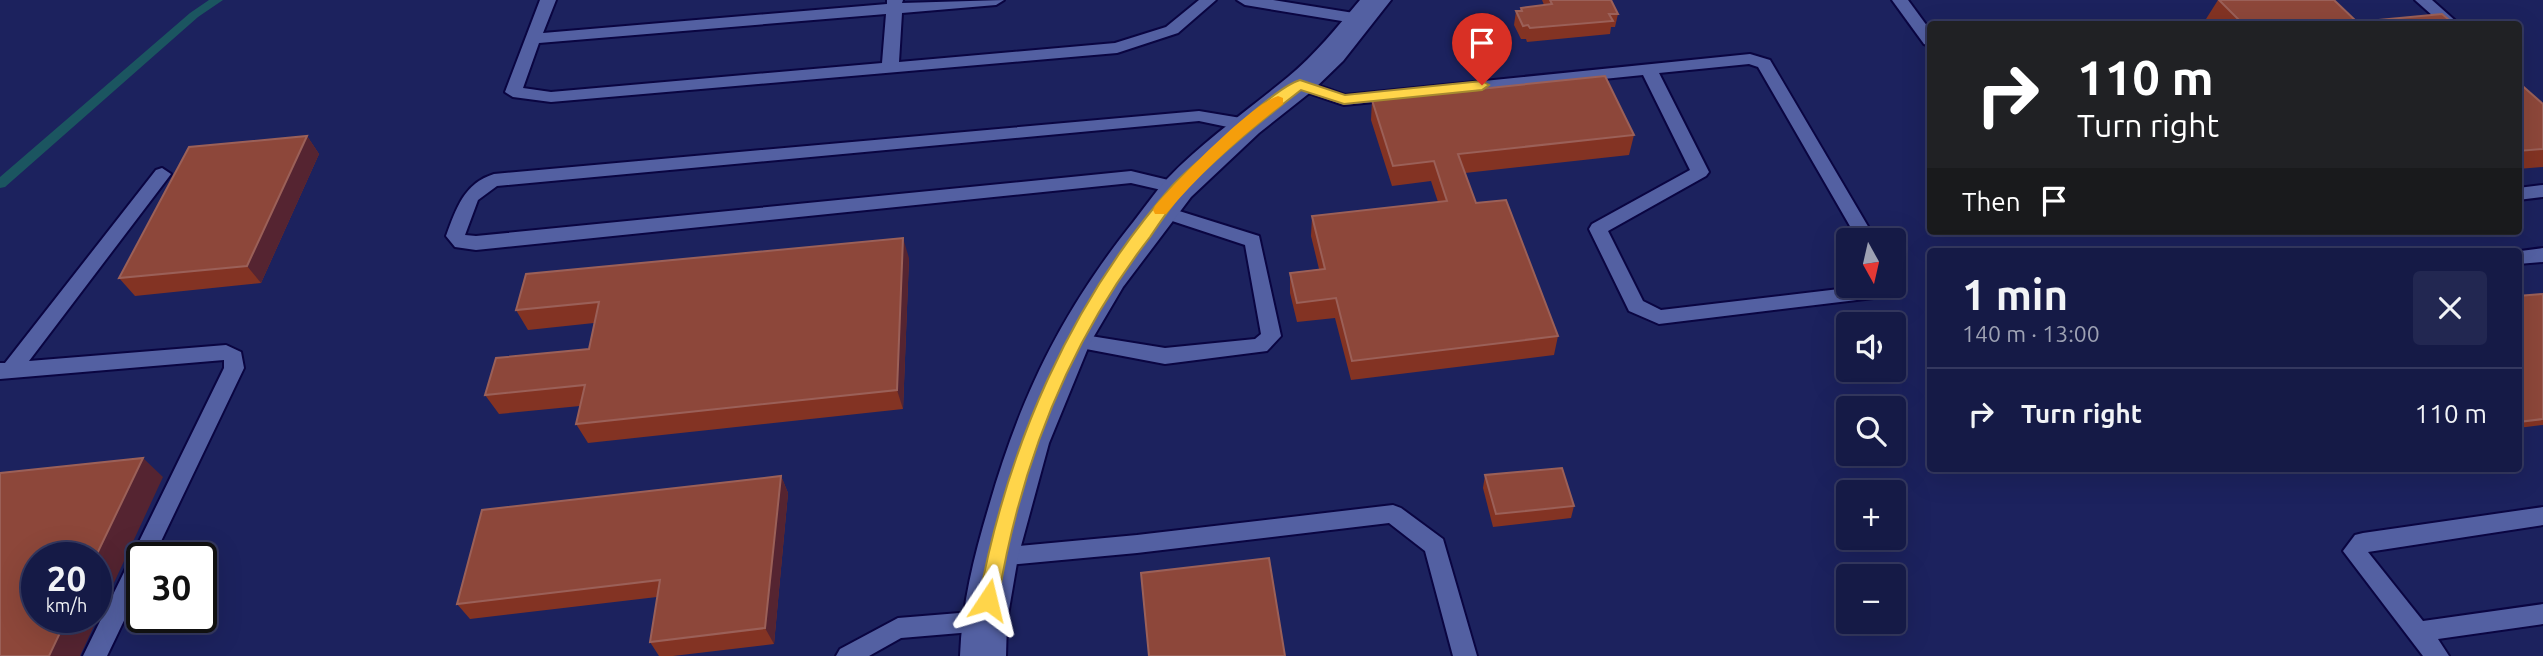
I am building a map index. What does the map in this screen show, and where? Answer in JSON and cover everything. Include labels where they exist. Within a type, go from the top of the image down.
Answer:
[{"type":"street","points":[[984,638],[996,557],[1028,443],[1072,340],[1110,277],[1170,199],[1247,125],[1300,84],[1332,54],[1368,10]]},
{"type":"lane","points":[[548,0],[513,92],[551,97],[1117,48],[1172,30],[1208,0]]},
{"type":"lane","points":[[533,38],[895,4],[996,0]]},
{"type":"lane","points":[[1245,0],[1368,10]]},
{"type":"lane","points":[[1900,0],[1927,37]]},
{"type":"lane","points":[[2423,0],[2448,21]]},
{"type":"lane","points":[[890,68],[895,4]]},
{"type":"lane","points":[[1300,84],[1344,100],[1750,59],[1764,64],[1860,228]]},
{"type":"lane","points":[[1648,68],[1700,172],[1598,229],[1636,306],[1659,317],[1836,296]]},
{"type":"lane","points":[[1072,340],[1165,356],[1260,346],[1268,342],[1271,336],[1253,241],[1131,177],[475,243],[461,242],[455,236],[469,198],[480,186],[495,180],[1199,116],[1247,125]]},
{"type":"lane","points":[[6,371],[162,174]]},
{"type":"lane","points":[[2522,194],[2543,191]]},
{"type":"lane","points":[[2522,257],[2543,255]]},
{"type":"lane","points":[[6,371],[226,352],[234,357],[234,368],[150,542]]},
{"type":"lane","points":[[996,557],[1138,544],[1393,514],[1435,546],[1465,656]]},
{"type":"lane","points":[[2437,656],[2354,551],[2363,542],[2543,516]]},
{"type":"lane","points":[[95,656],[126,592]]},
{"type":"lane","points":[[2418,632],[2543,614]]},
{"type":"lane","points":[[848,656],[898,628],[984,638]]},
{"type":"building","points":[[1550,0],[1611,0],[1618,14],[1609,14],[1613,21],[1530,28],[1528,25],[1523,26],[1516,11],[1552,4]]},
{"type":"building","points":[[2219,0],[2334,0],[2356,21],[2240,21]]},
{"type":"building","points":[[2442,14],[2450,21],[2368,21]]},
{"type":"building","points":[[1605,76],[1634,135],[1458,154],[1476,203],[1506,200],[1558,336],[1352,361],[1336,298],[1297,303],[1290,273],[1325,269],[1312,216],[1447,201],[1434,161],[1393,166],[1372,100]]},
{"type":"building","points":[[2522,86],[2543,104],[2543,149],[2522,151]]},
{"type":"building","points":[[307,136],[247,266],[119,278],[189,147]]},
{"type":"building","points":[[903,238],[897,390],[576,424],[585,385],[485,395],[496,358],[589,349],[599,302],[516,310],[526,274]]},
{"type":"building","points":[[2543,294],[2543,419],[2522,422],[2522,296]]},
{"type":"building","points":[[143,458],[103,542],[21,542],[21,633],[60,633],[49,656],[0,656],[0,473]]},
{"type":"building","points":[[1562,468],[1574,506],[1496,514],[1485,475]]},
{"type":"building","points":[[781,476],[765,628],[650,642],[660,580],[457,604],[482,510]]},
{"type":"building","points":[[1269,558],[1285,656],[1149,656],[1141,573]]},
{"type":"waterway","points":[[0,184],[194,15],[217,0]]},
{"type":"slow traffic","points":[[1161,210],[1179,188],[1247,125],[1278,101]]},
{"type":"route","points":[[988,600],[996,557],[1028,443],[1072,340],[1110,277],[1179,188],[1247,125],[1300,84],[1344,100],[1482,85]]}]
